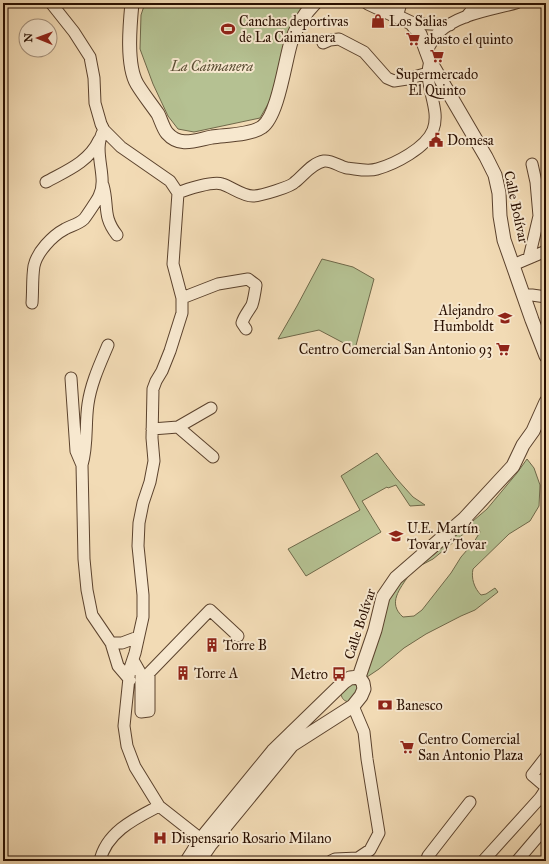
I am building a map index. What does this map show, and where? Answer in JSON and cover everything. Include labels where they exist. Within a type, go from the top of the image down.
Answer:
[{"type":"street","points":[[51,3],[74,32],[90,57],[94,78],[96,103],[102,133],[99,152],[102,181],[106,195],[107,218],[110,226],[117,235]]},
{"type":"street","points":[[132,3],[130,46],[131,64],[136,83],[159,116],[167,132],[176,141],[184,142],[228,136],[264,127],[274,109],[292,42],[299,26],[310,8],[315,3]]},
{"type":"street","points":[[368,3],[411,23],[451,25]]},
{"type":"street","points":[[397,17],[401,3]]},
{"type":"street","points":[[466,17],[471,11],[472,3]]},
{"type":"street","points":[[178,193],[190,188],[220,183],[238,192],[252,196],[264,194],[294,184],[313,166],[325,161],[333,162],[345,167],[365,170],[377,169],[394,163],[425,143],[433,130],[435,114],[428,62],[432,40],[439,32],[466,17],[516,3]]},
{"type":"street","name":"Calle Bolívar","points":[[411,23],[420,34],[428,62],[486,157],[495,175],[499,193],[500,216],[504,240],[546,356]]},
{"type":"street","points":[[323,43],[330,40],[339,39],[364,52],[387,78],[394,80],[407,79],[428,62]]},
{"type":"street","points":[[46,182],[84,160],[92,152],[102,133]]},
{"type":"street","points":[[102,133],[170,181],[178,193],[173,264],[182,298],[182,313],[170,351],[153,389],[152,429],[154,461],[150,482],[143,504],[138,546],[143,596],[143,617],[130,668],[130,680],[124,726],[127,746],[135,767],[159,806],[201,839]]},
{"type":"street","points":[[529,258],[542,214],[532,164]]},
{"type":"street","points":[[32,303],[34,265],[40,252],[62,230],[84,219],[99,196],[102,181]]},
{"type":"street","points":[[513,265],[546,251]]},
{"type":"street","points":[[182,298],[218,284],[248,279],[256,285],[255,295],[251,306],[242,323],[246,329]]},
{"type":"street","points":[[523,295],[546,297]]},
{"type":"street","points":[[108,345],[92,385],[88,404],[85,454],[82,466],[84,559],[87,590],[92,615],[111,643],[118,666],[130,680]]},
{"type":"street","points":[[71,378],[76,451],[82,466]]},
{"type":"street","name":"Calle Bolívar","points":[[359,677],[375,630],[383,597],[396,578],[464,519],[513,466],[523,444],[533,431],[546,402]]},
{"type":"street","points":[[152,429],[178,427],[211,408]]},
{"type":"street","points":[[178,427],[213,457]]},
{"type":"street","points":[[133,660],[141,674],[141,712],[149,711],[149,673],[210,610],[238,636]]},
{"type":"street","points":[[111,643],[122,643],[138,637]]},
{"type":"street","points":[[186,861],[201,839],[273,751],[350,678],[359,677],[363,682],[364,689],[355,703],[292,745],[199,861]]},
{"type":"street","points":[[340,687],[338,694],[341,701],[344,703],[355,703]]},
{"type":"street","points":[[331,861],[335,859],[358,858],[370,850],[378,833],[364,732],[355,703]]},
{"type":"street","points":[[483,861],[540,798],[546,788],[532,775],[546,757]]},
{"type":"street","points":[[426,861],[428,856],[470,802]]},
{"type":"street","points":[[100,861],[112,837],[126,824],[159,806]]},
{"type":"street","points":[[517,861],[546,827]]},
{"type":"green space","name":"La Caimanera","points":[[145,3],[310,3],[272,97],[260,118],[194,132],[178,129],[168,116],[153,84],[140,49],[141,15]]},
{"type":"green space","points":[[322,259],[353,267],[374,279],[355,349],[319,330],[278,339]]},
{"type":"green space","points":[[377,453],[413,497],[425,505],[410,506],[396,485],[387,487],[362,501],[381,532],[306,576],[288,549],[360,510],[341,476]]},
{"type":"green space","points":[[527,459],[534,468],[540,485],[539,506],[530,521],[509,534],[473,569],[472,576],[474,583],[481,595],[486,594],[495,588],[498,592],[475,610],[426,634],[404,648],[379,669],[364,679],[384,606],[396,586],[409,575],[399,591],[395,601],[398,612],[403,617],[414,616],[422,610],[451,573],[461,557],[474,542],[480,532],[478,528],[472,527],[433,559],[412,570],[432,556],[487,509]]},
{"type":"green space","points":[[354,680],[361,687],[349,702],[347,702],[341,694]]},
{"type":"place","name":"Los Salias","points":[[378,21]]},
{"type":"place","name":"Canchas deportivas de La Caimanera","points":[[228,29]]},
{"type":"place","name":"abasto el quinto","points":[[413,39]]},
{"type":"place","name":"Supermercado El Quinto","points":[[437,56]]},
{"type":"place","name":"Domesa","points":[[436,140]]},
{"type":"place","name":"Alejandro Humboldt","points":[[505,318]]},
{"type":"place","name":"Centro Comercial San Antonio 93","points":[[503,349]]},
{"type":"place","name":"U.E. Martín Tovar y Tovar","points":[[396,536]]},
{"type":"place","name":"Torre B","points":[[212,645]]},
{"type":"place","name":"Torre A","points":[[183,673]]},
{"type":"place","name":"Metro","points":[[339,674]]},
{"type":"place","name":"Banesco","points":[[385,705]]},
{"type":"place","name":"Centro Comercial San Antonio Plaza","points":[[407,747]]},
{"type":"place","name":"Dispensario Rosario Milano","points":[[160,838]]}]
